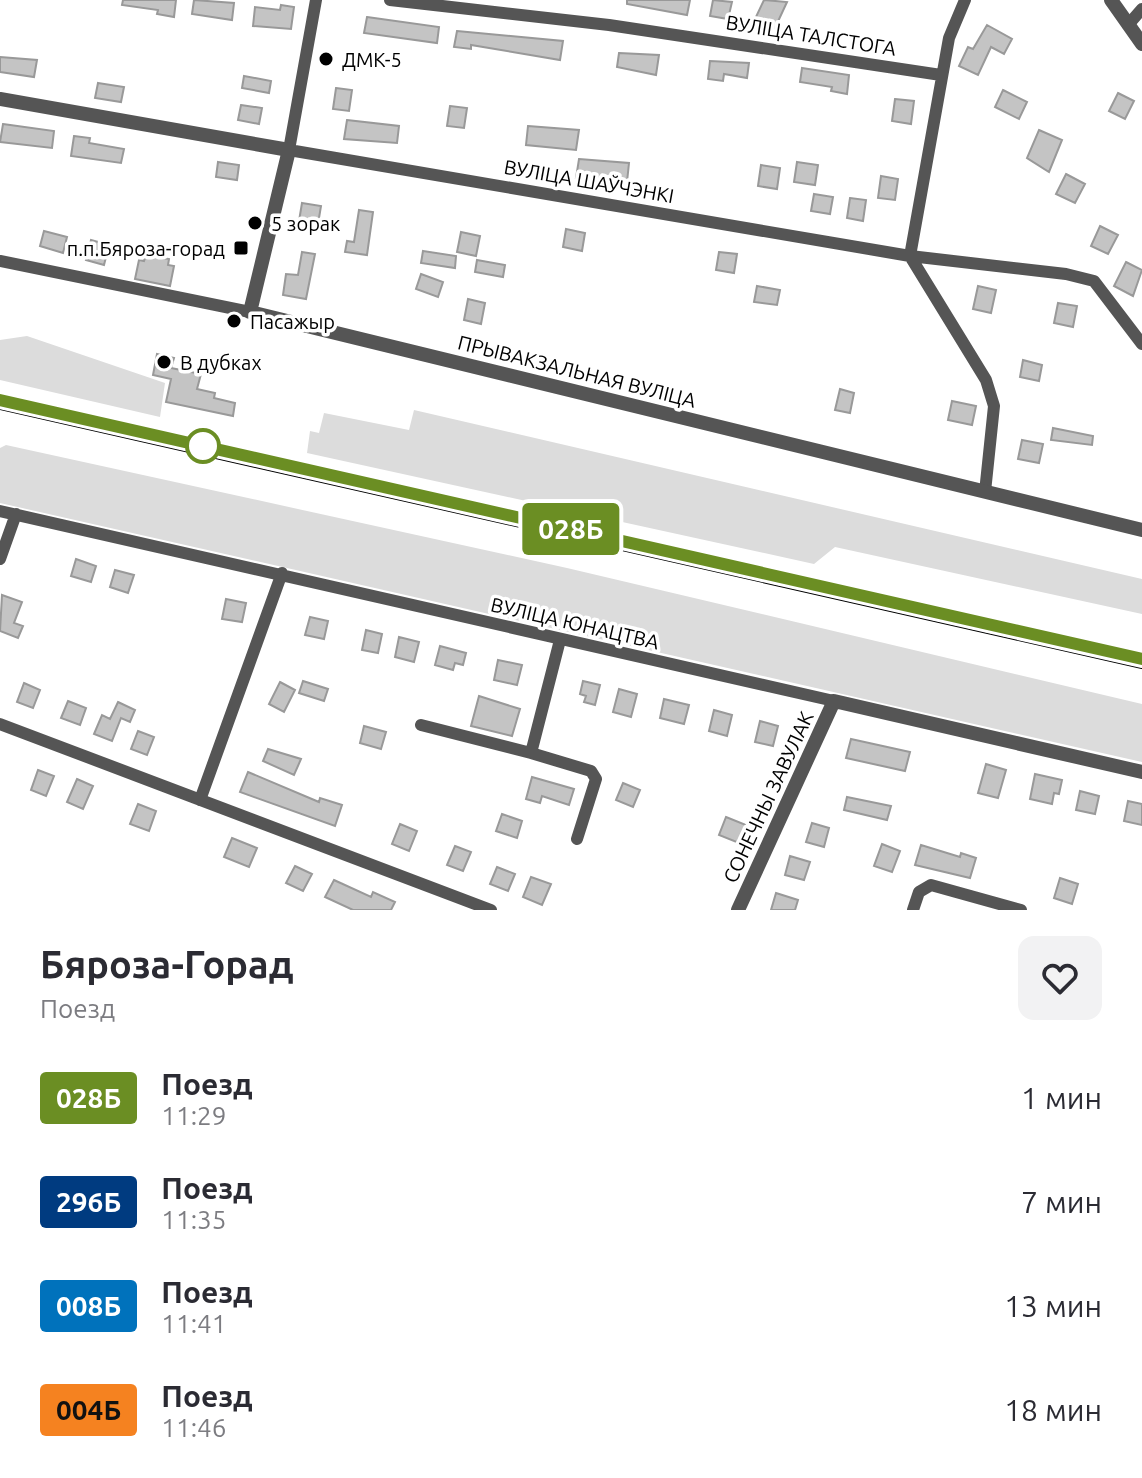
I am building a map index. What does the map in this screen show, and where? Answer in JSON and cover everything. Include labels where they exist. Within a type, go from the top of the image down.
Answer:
[{"type":"street","points":[[250,312],[289,150],[316,0]]},
{"type":"street","name":"ВУЛІЦА ТАЛСТОГА","points":[[390,0],[609,25],[941,75]]},
{"type":"street","points":[[965,0],[949,38],[941,75],[910,256],[986,380],[994,406],[985,492]]},
{"type":"street","points":[[1111,0],[1142,44]]},
{"type":"street","points":[[1128,25],[1142,9]]},
{"type":"street","name":"ВУЛІЦА ШАЎЧЭНКІ","points":[[0,99],[910,256],[1066,274],[1094,281],[1142,344]]},
{"type":"street","name":"ПРЫВАКЗАЛЬНАЯ ВУЛІЦА","points":[[0,261],[250,312],[1142,530]]},
{"type":"street","name":"ВУЛІЦА ЮНАЦТВА","points":[[0,511],[1142,772]]},
{"type":"street","points":[[0,559],[16,514]]},
{"type":"street","points":[[200,800],[282,573]]},
{"type":"street","points":[[531,753],[560,640]]},
{"type":"street","name":"СОНЕЧНЫ ЗАВУЛАК","points":[[738,910],[834,701]]},
{"type":"street","points":[[0,724],[491,910]]},
{"type":"street","points":[[421,725],[591,771],[596,779],[577,839]]},
{"type":"street","points":[[913,910],[919,892],[931,885],[1021,910]]},
{"type":"shaded area","points":[[27,336],[165,383],[160,417],[0,380],[0,340]]},
{"type":"shaded area","points":[[414,410],[1142,579],[1142,614],[835,547],[814,564],[307,453],[310,431],[319,433],[324,413],[409,430]]},
{"type":"shaded area","points":[[6,445],[567,568],[1142,704],[1142,762],[0,503],[0,448]]},
{"type":"building","points":[[123,0],[176,0],[174,17],[157,14],[158,10],[122,5]]},
{"type":"building","points":[[194,0],[234,3],[232,20],[192,14]]},
{"type":"building","points":[[627,0],[690,0],[687,15],[627,4]]},
{"type":"building","points":[[713,0],[732,2],[728,19],[710,16]]},
{"type":"building","points":[[764,0],[787,2],[775,28],[755,19]]},
{"type":"building","points":[[281,5],[294,7],[291,29],[253,26],[255,7],[280,10]]},
{"type":"building","points":[[367,17],[439,27],[437,43],[364,33]]},
{"type":"building","points":[[987,25],[1012,39],[1004,54],[991,47],[978,75],[959,66],[968,47],[973,49]]},
{"type":"building","points":[[457,31],[563,41],[560,60],[471,45],[471,49],[454,47]]},
{"type":"building","points":[[619,53],[659,55],[656,75],[617,67]]},
{"type":"building","points":[[0,57],[37,60],[34,77],[0,72]]},
{"type":"building","points":[[710,61],[749,63],[747,78],[724,74],[723,81],[708,79]]},
{"type":"building","points":[[802,68],[849,75],[847,94],[831,91],[832,87],[800,82]]},
{"type":"building","points":[[244,76],[271,81],[269,93],[242,88]]},
{"type":"building","points":[[98,83],[124,87],[121,102],[95,98]]},
{"type":"building","points":[[336,88],[352,90],[349,111],[333,109]]},
{"type":"building","points":[[1003,90],[1027,102],[1019,119],[995,107]]},
{"type":"building","points":[[1118,93],[1134,101],[1125,119],[1109,111]]},
{"type":"building","points":[[895,99],[914,101],[911,124],[892,121]]},
{"type":"building","points":[[241,105],[262,108],[259,124],[238,120]]},
{"type":"building","points":[[450,106],[467,108],[464,128],[447,126]]},
{"type":"building","points":[[347,120],[399,126],[397,143],[344,139]]},
{"type":"building","points":[[3,124],[54,131],[52,148],[0,142]]},
{"type":"building","points":[[528,126],[579,130],[576,150],[526,145]]},
{"type":"building","points":[[1039,130],[1062,140],[1049,172],[1027,158]]},
{"type":"building","points":[[74,136],[90,138],[89,143],[124,149],[121,163],[71,156]]},
{"type":"building","points":[[579,159],[629,163],[627,182],[576,178]]},
{"type":"building","points":[[218,162],[239,165],[237,180],[216,177]]},
{"type":"building","points":[[797,162],[818,165],[815,185],[794,182]]},
{"type":"building","points":[[761,165],[780,168],[777,189],[758,186]]},
{"type":"building","points":[[1066,174],[1085,184],[1075,203],[1056,194]]},
{"type":"building","points":[[881,176],[898,179],[895,200],[878,198]]},
{"type":"building","points":[[814,194],[833,197],[830,214],[811,211]]},
{"type":"building","points":[[850,198],[866,200],[863,221],[847,218]]},
{"type":"building","points":[[302,203],[321,206],[318,224],[299,221]]},
{"type":"building","points":[[359,210],[373,212],[367,255],[345,252],[347,241],[354,242]]},
{"type":"building","points":[[1100,226],[1118,235],[1108,254],[1091,246]]},
{"type":"building","points":[[566,229],[585,233],[582,251],[563,247]]},
{"type":"building","points":[[44,231],[67,237],[63,253],[40,246]]},
{"type":"building","points":[[461,232],[480,236],[476,256],[457,252]]},
{"type":"building","points":[[91,240],[109,245],[104,265],[86,260]]},
{"type":"building","points":[[423,251],[456,256],[455,268],[421,263]]},
{"type":"building","points":[[302,252],[315,254],[306,299],[283,295],[286,274],[298,275]]},
{"type":"building","points":[[719,252],[737,254],[734,273],[716,270]]},
{"type":"building","points":[[146,255],[169,259],[168,265],[174,266],[170,286],[135,279],[139,260],[144,261]]},
{"type":"building","points":[[477,260],[505,265],[503,277],[475,272]]},
{"type":"building","points":[[1126,262],[1142,270],[1133,296],[1114,286]]},
{"type":"building","points":[[421,274],[443,282],[438,297],[416,289]]},
{"type":"building","points":[[757,286],[780,290],[777,305],[754,302]]},
{"type":"building","points":[[978,286],[996,290],[991,313],[973,309]]},
{"type":"building","points":[[468,299],[485,303],[481,324],[464,320]]},
{"type":"building","points":[[1058,303],[1077,306],[1073,327],[1054,323]]},
{"type":"building","points":[[157,354],[174,358],[171,368],[201,374],[197,389],[215,393],[214,398],[235,403],[233,416],[166,402],[171,379],[153,375]]},
{"type":"building","points":[[1023,360],[1042,365],[1039,381],[1020,377]]},
{"type":"building","points":[[840,389],[854,393],[850,413],[835,410]]},
{"type":"building","points":[[952,401],[976,406],[972,425],[948,420]]},
{"type":"building","points":[[1053,428],[1093,436],[1092,445],[1051,440]]},
{"type":"building","points":[[1022,440],[1043,444],[1039,463],[1018,459]]},
{"type":"building","points":[[76,559],[96,566],[91,582],[71,576]]},
{"type":"building","points":[[115,570],[134,575],[128,593],[110,587]]},
{"type":"building","points":[[2,595],[22,602],[14,623],[23,626],[18,638],[0,631]]},
{"type":"building","points":[[226,599],[246,603],[242,622],[222,619]]},
{"type":"building","points":[[310,617],[328,621],[324,639],[305,635]]},
{"type":"building","points":[[366,630],[382,634],[378,653],[362,650]]},
{"type":"building","points":[[399,637],[419,642],[414,662],[395,657]]},
{"type":"building","points":[[440,646],[466,653],[463,665],[455,663],[453,670],[435,665]]},
{"type":"building","points":[[498,660],[522,665],[517,685],[494,680]]},
{"type":"building","points":[[303,681],[328,689],[324,701],[299,693]]},
{"type":"building","points":[[583,681],[600,685],[595,705],[584,702],[586,696],[580,694]]},
{"type":"building","points":[[280,682],[295,690],[284,712],[269,704]]},
{"type":"building","points":[[24,683],[40,690],[33,708],[17,702]]},
{"type":"building","points":[[619,689],[637,694],[631,717],[613,712]]},
{"type":"building","points":[[479,696],[520,709],[512,736],[471,726]]},
{"type":"building","points":[[664,699],[689,705],[684,724],[660,718]]},
{"type":"building","points":[[68,701],[86,708],[80,725],[61,718]]},
{"type":"building","points":[[118,702],[135,710],[130,722],[121,718],[112,741],[94,734],[102,715],[110,719]]},
{"type":"building","points":[[714,710],[732,715],[727,736],[709,731]]},
{"type":"building","points":[[760,721],[778,726],[773,746],[755,742]]},
{"type":"building","points":[[364,726],[386,732],[381,749],[360,743]]},
{"type":"building","points":[[138,731],[154,737],[147,755],[131,749]]},
{"type":"building","points":[[851,739],[910,752],[905,771],[846,758]]},
{"type":"building","points":[[268,749],[301,759],[294,775],[263,761]]},
{"type":"building","points":[[986,764],[1006,770],[998,798],[978,793]]},
{"type":"building","points":[[38,770],[54,776],[46,796],[31,790]]},
{"type":"building","points":[[248,772],[319,802],[320,798],[342,805],[335,826],[240,792]]},
{"type":"building","points":[[1035,774],[1062,780],[1059,794],[1054,793],[1052,804],[1030,799]]},
{"type":"building","points":[[532,777],[574,789],[569,805],[542,796],[540,803],[526,799]]},
{"type":"building","points":[[77,779],[93,786],[83,809],[67,802]]},
{"type":"building","points":[[623,783],[640,790],[633,807],[616,800]]},
{"type":"building","points":[[1080,791],[1099,796],[1095,814],[1076,810]]},
{"type":"building","points":[[847,797],[891,806],[887,820],[844,810]]},
{"type":"building","points":[[1128,801],[1142,804],[1142,825],[1124,821]]},
{"type":"building","points":[[138,804],[156,811],[149,831],[130,824]]},
{"type":"building","points":[[502,814],[522,821],[517,838],[496,831]]},
{"type":"building","points":[[726,817],[746,825],[739,843],[719,835]]},
{"type":"building","points":[[812,823],[829,828],[824,847],[806,842]]},
{"type":"building","points":[[400,824],[417,831],[409,851],[392,844]]},
{"type":"building","points":[[232,838],[257,848],[249,867],[224,857]]},
{"type":"building","points":[[882,844],[900,851],[892,872],[874,866]]},
{"type":"building","points":[[921,845],[960,857],[961,853],[976,858],[970,878],[915,865]]},
{"type":"building","points":[[455,846],[471,852],[463,871],[447,865]]},
{"type":"building","points":[[790,856],[810,862],[804,880],[785,875]]},
{"type":"building","points":[[295,866],[312,874],[303,891],[286,883]]},
{"type":"building","points":[[497,867],[515,874],[508,891],[490,884]]},
{"type":"building","points":[[531,877],[551,884],[542,905],[523,897]]},
{"type":"building","points":[[1060,878],[1078,884],[1072,904],[1054,898]]},
{"type":"building","points":[[334,880],[371,897],[373,892],[395,902],[391,910],[353,910],[325,897]]},
{"type":"building","points":[[776,893],[798,900],[795,910],[771,910]]},
{"type":"railway","points":[[0,407],[1142,666]]},
{"type":"train","name":"028Б","points":[[0,400],[1142,659]]},
{"type":"place","name":"ДМК-5","points":[[326,59]]},
{"type":"place","name":"5 зорак","points":[[255,223]]},
{"type":"place","name":"п.п.Бяроза-горад","points":[[241,248]]},
{"type":"place","name":"Пасажыр","points":[[234,321]]},
{"type":"place","name":"В дубках","points":[[164,362]]}]
